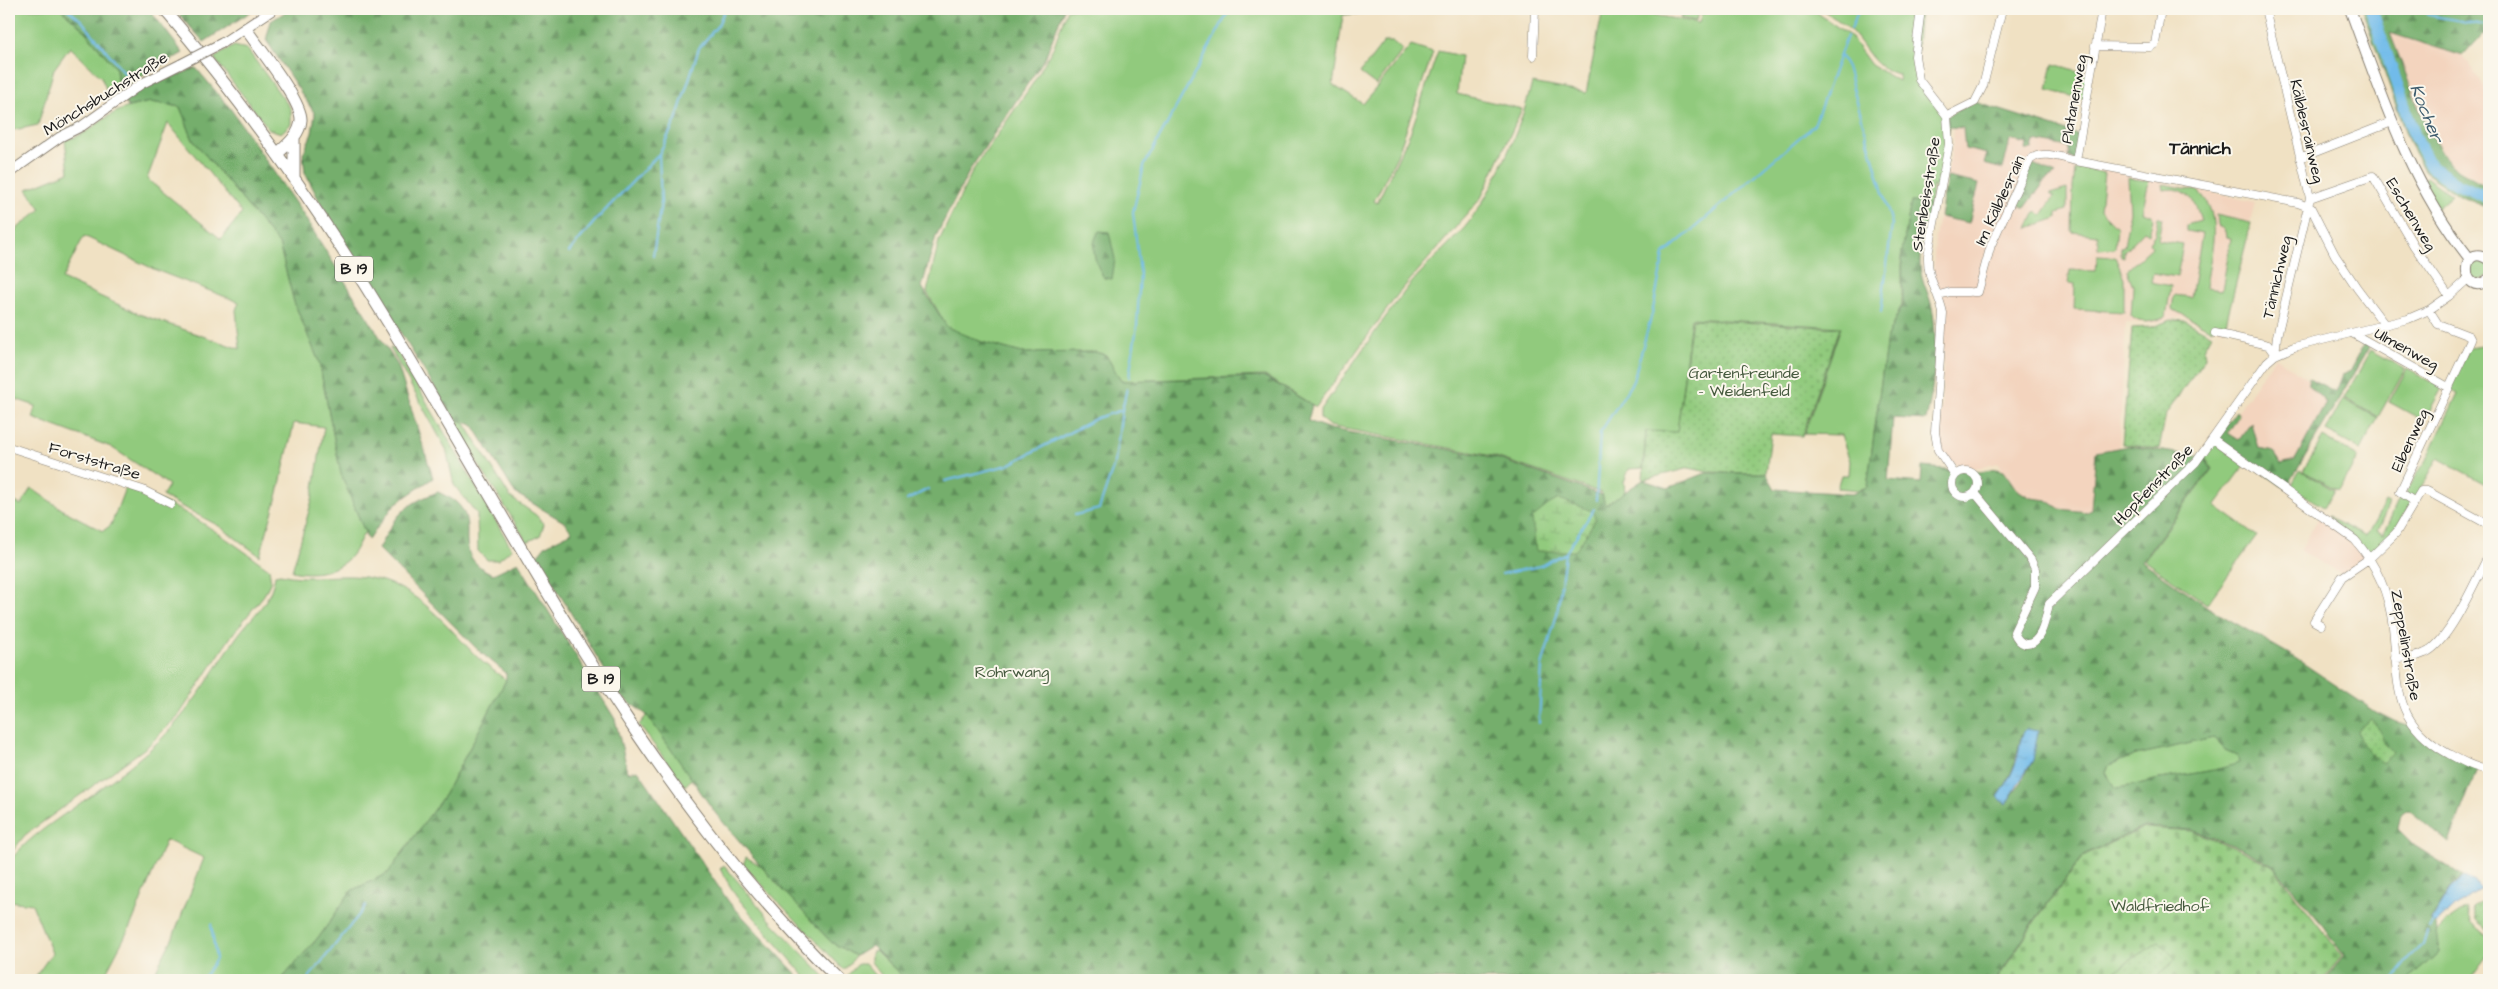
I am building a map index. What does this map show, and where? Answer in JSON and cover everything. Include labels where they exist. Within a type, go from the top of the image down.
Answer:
[{"type":"main road","name":"B 19","points":[[164,9],[223,82],[277,154],[371,295],[565,622],[627,719],[709,835],[757,893],[839,980]]},
{"type":"main road","points":[[2350,9],[2408,162],[2430,202],[2470,259]]},
{"type":"main road","points":[[246,29],[298,106],[301,119],[294,137],[294,179]]},
{"type":"main road","points":[[277,154],[294,137]]},
{"type":"main road","points":[[2489,260],[2479,256],[2470,259],[2466,266],[2469,278],[2478,283],[2489,281]]},
{"type":"street","name":"Mönchsbuchstraße","points":[[9,173],[60,137],[82,126],[141,84],[222,44],[274,9]]},
{"type":"street","points":[[1533,56],[1535,9]]},
{"type":"street","name":"Steinbeisstraße","points":[[1920,9],[1915,56],[1919,80],[1947,116],[1949,144],[1928,263],[1931,283],[1939,295],[1943,313],[1935,432],[1938,450],[1956,475]]},
{"type":"street","points":[[1947,116],[1975,102],[1983,86],[2002,9]]},
{"type":"street","name":"Platanenweg","points":[[2102,9],[2076,161],[2308,202]]},
{"type":"street","name":"Kälblesrainweg","points":[[2264,9],[2300,158],[2308,202],[2335,255],[2356,288],[2385,325]]},
{"type":"street","name":"Platanenweg","points":[[2096,46],[2150,47],[2155,44],[2160,15]]},
{"type":"street","points":[[2300,158],[2392,122]]},
{"type":"street","name":"Im Kälblesrain","points":[[1939,295],[1950,292],[1978,292],[1991,246],[2030,160],[2035,155],[2042,154],[2076,161]]},
{"type":"street","name":"Eschenweg","points":[[2308,202],[2373,176],[2414,246],[2450,296]]},
{"type":"street","name":"Tännichweg","points":[[2275,355],[2277,336],[2308,202]]},
{"type":"street","name":"Hopfenstraße","points":[[1975,493],[2034,565],[2035,587],[2015,629],[2015,636],[2019,641],[2029,644],[2038,638],[2049,604],[2196,462],[2267,362],[2275,355],[2294,347],[2385,325],[2429,310],[2450,296],[2469,278]]},
{"type":"street","name":"Eibenweg","points":[[2415,502],[2400,492],[2470,340],[2469,336],[2438,324],[2429,310]]},
{"type":"street","points":[[2215,333],[2268,345],[2275,355]]},
{"type":"street","name":"Ulmenweg","points":[[2352,333],[2448,387]]},
{"type":"street","name":"Zeppelinstraße","points":[[2213,439],[2355,540],[2370,558],[2387,600],[2393,626],[2401,700],[2414,728],[2426,740],[2452,756],[2489,770]]},
{"type":"street","name":"Forststraße","points":[[9,447],[143,490],[171,504]]},
{"type":"street","points":[[1964,471],[1976,477],[1978,482],[1975,493],[1967,498],[1957,495],[1952,486],[1956,475],[1964,471]]},
{"type":"street","points":[[2321,625],[2314,621],[2337,583],[2370,558],[2396,534],[2421,491],[2428,491],[2489,525]]},
{"type":"street","points":[[2395,658],[2424,654],[2441,642],[2489,555]]},
{"type":"shaded area","points":[[2389,32],[2463,56],[2489,94],[2489,185],[2451,164],[2425,124]]},
{"type":"shaded area","points":[[1952,119],[2078,137],[2073,162],[2255,202],[2224,329],[2203,326],[2183,317],[2154,323],[2126,322],[2119,447],[2096,452],[2094,493],[2091,509],[2087,512],[2060,509],[2047,500],[2031,498],[2016,489],[1998,463],[1974,469],[1959,467],[1941,452],[1940,437],[1946,307],[1933,278],[1935,237],[1953,144]]},
{"type":"shaded area","points":[[2275,357],[2338,399],[2285,487],[2218,440]]},
{"type":"shaded area","points":[[2319,517],[2354,542],[2366,556],[2342,574],[2300,551]]},
{"type":"green space","points":[[9,9],[61,9],[83,29],[116,68],[118,90],[112,94],[107,91],[101,77],[70,47],[54,69],[38,125],[9,131]]},
{"type":"green space","points":[[61,9],[149,9],[183,53],[118,90],[116,68],[83,29]]},
{"type":"green space","points":[[174,9],[255,9],[204,42]]},
{"type":"green space","name":"Rohrwang","points":[[290,9],[1064,9],[1045,58],[971,168],[936,236],[922,287],[947,327],[982,342],[1022,353],[1095,352],[1106,355],[1121,381],[1265,377],[1312,405],[1308,421],[1330,429],[1493,457],[1602,495],[1605,505],[1643,480],[1668,488],[1706,473],[1766,473],[1775,489],[1852,494],[1867,487],[1887,337],[1903,304],[1902,252],[1911,202],[1930,204],[1922,242],[1920,265],[1932,307],[1934,325],[1935,352],[1931,395],[1926,420],[1893,418],[1888,480],[1921,483],[1922,467],[1980,472],[1996,469],[2004,471],[2016,489],[2031,498],[2047,500],[2060,509],[2087,512],[2091,509],[2096,452],[2128,446],[2204,457],[2211,469],[2142,561],[2209,608],[2289,654],[2376,712],[2396,722],[2409,725],[2421,738],[2477,769],[2449,843],[2408,810],[2401,813],[2398,829],[2415,846],[2463,876],[2449,889],[2430,920],[2435,924],[2439,952],[2408,980],[2324,980],[2344,956],[2320,922],[2273,866],[2245,850],[2192,830],[2144,827],[2085,854],[2034,921],[1996,980],[906,980],[872,946],[856,956],[831,942],[716,814],[647,715],[620,696],[537,556],[546,545],[572,532],[564,522],[515,493],[473,425],[454,419],[321,204],[305,173],[303,154],[312,133],[315,114],[266,40],[271,21]],"holes":[[[2021,735],[2033,760],[2020,785],[2005,804],[1998,797],[2007,783],[2013,768]],[[2214,738],[2225,750],[2237,755],[2239,763],[2210,771],[2115,788],[2106,773],[2109,765],[2136,755]]]},
{"type":"green space","points":[[1067,9],[1371,9],[1370,13],[1343,15],[1333,85],[1363,104],[1411,45],[1433,52],[1397,156],[1374,201],[1377,203],[1411,131],[1438,51],[1461,56],[1457,94],[1522,109],[1481,198],[1398,294],[1316,407],[1265,376],[1121,381],[1106,355],[1095,352],[1022,353],[982,342],[947,327],[927,292],[939,241],[973,170],[1033,83],[1054,46]]},
{"type":"green space","points":[[1603,9],[1619,9],[1699,23],[1703,9],[1812,9],[1850,36],[1871,65],[1898,81],[1899,74],[1890,72],[1877,63],[1849,29],[1821,9],[1921,9],[1917,46],[1919,75],[1921,81],[1944,114],[1949,127],[1939,196],[1933,185],[1930,204],[1911,202],[1902,252],[1902,304],[1887,337],[1867,487],[1858,490],[1837,488],[1841,475],[1849,475],[1850,461],[1841,435],[1804,434],[1841,327],[1691,318],[1677,433],[1646,431],[1643,468],[1629,469],[1624,482],[1625,492],[1605,506],[1602,493],[1493,456],[1329,426],[1320,418],[1320,411],[1397,302],[1415,279],[1476,213],[1496,178],[1514,138],[1532,83],[1586,93]]},
{"type":"green space","points":[[1682,9],[1699,9],[1696,21],[1680,18]]},
{"type":"green space","points":[[2362,9],[2429,9],[2489,16],[2489,36],[2483,34],[2463,56],[2390,33],[2425,124],[2450,165],[2489,187],[2489,208],[2461,197],[2425,172],[2410,145]]},
{"type":"green space","points":[[1384,42],[1393,42],[1403,50],[1376,85],[1360,73]]},
{"type":"green space","points":[[234,46],[247,49],[291,109],[291,124],[281,133],[269,129],[214,58]]},
{"type":"green space","points":[[2053,64],[2089,74],[2084,99],[2047,90]]},
{"type":"green space","points":[[196,68],[230,108],[302,213],[398,366],[433,478],[395,504],[368,540],[341,474],[319,362],[294,302],[279,244],[193,140],[180,107],[151,102],[128,107],[123,99],[151,85]]},
{"type":"green space","points":[[151,102],[180,107],[193,140],[279,244],[294,302],[319,362],[341,474],[365,532],[351,556],[339,566],[316,573],[292,571],[312,500],[324,427],[294,423],[278,493],[260,556],[219,526],[162,496],[169,485],[111,447],[33,418],[36,406],[9,397],[9,225],[14,231],[41,209],[27,189],[69,172],[65,140],[81,135],[114,113]],"holes":[[[168,123],[242,213],[221,239],[147,179]],[[84,236],[158,271],[239,302],[236,310],[240,349],[139,314],[62,279]]]},
{"type":"green space","points":[[1975,102],[2080,135],[2076,161],[2068,157],[2069,147],[2034,141],[2032,150],[2026,150],[2027,144],[2010,140],[2003,169],[1984,164],[1987,154],[1965,149],[1963,128],[1949,127],[1947,116]]},
{"type":"green space","points":[[2031,163],[2056,174],[2046,180],[2025,208],[2013,202]]},
{"type":"green space","points":[[2084,168],[2104,173],[2100,210],[2117,227],[2115,248],[2098,249],[2098,235],[2072,232],[2075,170]]},
{"type":"green space","points":[[1947,177],[1979,184],[1969,223],[1940,217]]},
{"type":"green space","points":[[2128,178],[2149,181],[2142,212],[2152,215],[2153,219],[2149,234],[2144,231],[2124,252],[2124,258],[2121,257],[2121,247],[2124,246],[2130,212]]},
{"type":"green space","points":[[2427,178],[2452,195],[2436,209],[2421,181]]},
{"type":"green space","points":[[2163,184],[2198,191],[2206,201],[2211,212],[2213,237],[2206,288],[2222,290],[2231,238],[2226,237],[2225,231],[2217,224],[2216,215],[2251,223],[2225,327],[2214,325],[2212,330],[2172,309],[2174,295],[2191,297],[2202,234],[2186,231],[2186,225],[2201,221],[2196,207],[2189,196],[2179,190],[2164,190]]},
{"type":"green space","points":[[2067,189],[2067,210],[2057,213],[2057,218],[2028,228],[2036,212],[2042,215],[2054,197],[2050,194]]},
{"type":"green space","points":[[2158,217],[2162,218],[2158,240],[2183,244],[2177,277],[2153,273],[2151,282],[2171,286],[2166,317],[2144,322],[2131,316],[2133,286],[2127,270],[2152,247],[2149,242],[2155,234]]},
{"type":"green space","points":[[1099,231],[1109,232],[1115,259],[1112,279],[1104,278],[1094,255],[1094,243]]},
{"type":"green space","points":[[2097,256],[2115,257],[2124,278],[2124,312],[2074,309],[2075,284],[2068,283],[2070,270],[2096,271]]},
{"type":"green space","points":[[2475,259],[2489,264],[2489,275],[2482,280],[2472,278],[2470,264]]},
{"type":"green space","name":"Gartenfreunde - Weidenfeld","points":[[1692,319],[1840,328],[1802,436],[1771,434],[1766,473],[1708,472],[1689,468],[1643,480],[1646,431],[1677,432]]},
{"type":"green space","points":[[2171,320],[2186,321],[2212,335],[2204,349],[2205,358],[2166,414],[2159,449],[2122,444],[2132,328],[2152,327]]},
{"type":"green space","points":[[2364,344],[2369,347],[2286,489],[2216,439],[2236,411],[2239,415],[2228,433],[2239,440],[2251,423],[2258,448],[2274,451],[2281,464],[2295,460],[2326,403],[2309,385],[2309,378],[2336,392],[2343,374],[2350,370]]},
{"type":"green space","points":[[2481,346],[2489,348],[2489,486],[2438,458],[2415,499],[2405,494],[2429,455],[2458,393],[2450,389],[2469,348]]},
{"type":"green space","points":[[390,348],[396,349],[512,549],[498,560],[487,560],[478,551],[477,514],[454,485],[446,449]]},
{"type":"green space","points":[[2371,350],[2405,369],[2378,417],[2344,398]]},
{"type":"green space","points":[[2407,369],[2442,388],[2424,421],[2389,402]]},
{"type":"green space","points":[[2343,399],[2378,418],[2361,450],[2326,431]]},
{"type":"green space","points":[[454,419],[464,422],[510,497],[536,515],[544,524],[540,536],[527,542],[469,449]]},
{"type":"green space","points":[[2323,437],[2358,457],[2339,491],[2303,471]]},
{"type":"green space","points":[[2214,442],[2246,464],[2215,506],[2257,536],[2207,604],[2144,560],[2212,469],[2203,454]]},
{"type":"green space","points":[[2300,470],[2334,490],[2324,507],[2290,488]]},
{"type":"green space","points":[[31,488],[63,510],[103,531],[111,525],[125,488],[145,494],[182,511],[235,545],[269,569],[271,581],[264,595],[232,635],[179,715],[148,746],[25,835],[9,856],[9,499],[21,505]]},
{"type":"green space","points":[[438,492],[456,502],[463,511],[466,521],[468,549],[471,558],[479,566],[493,574],[518,562],[615,719],[628,772],[638,770],[729,902],[802,980],[281,980],[322,933],[351,891],[388,873],[445,794],[506,680],[506,673],[479,651],[378,549],[401,513],[416,502]]},
{"type":"green space","points":[[2401,495],[2412,502],[2396,529],[2371,555],[2328,517],[2366,537],[2385,502],[2389,504],[2377,531],[2383,534]]},
{"type":"green space","points":[[1559,499],[1592,511],[1596,519],[1575,551],[1536,551],[1532,518]]},
{"type":"green space","points":[[275,575],[304,577],[363,577],[391,584],[405,591],[431,610],[479,659],[506,680],[445,794],[388,873],[351,891],[322,933],[281,980],[151,980],[173,937],[204,858],[166,840],[131,925],[102,980],[33,980],[52,953],[32,904],[9,901],[9,862],[36,835],[128,767],[174,726],[196,698],[236,638],[265,602],[273,585]]},
{"type":"green space","points":[[647,715],[692,779],[685,786],[639,725]]},
{"type":"green space","points":[[2371,719],[2381,731],[2382,740],[2393,753],[2383,763],[2367,749],[2358,735],[2357,730]]},
{"type":"green space","points":[[2214,738],[2225,750],[2237,755],[2240,764],[2115,788],[2106,773],[2109,765],[2136,755]]},
{"type":"green space","name":"Waldfriedhof","points":[[2144,828],[2192,831],[2245,852],[2273,867],[2342,956],[2322,980],[1997,980],[2035,921],[2085,855]]},
{"type":"green space","points":[[746,857],[761,866],[831,942],[856,956],[844,970],[743,865]]},
{"type":"green space","points":[[724,865],[773,923],[828,980],[808,980],[736,896],[720,869]]},
{"type":"green space","points":[[2489,898],[2489,931],[2476,920],[2472,908]]},
{"type":"green space","points":[[2466,908],[2472,923],[2489,937],[2489,953],[2469,980],[2408,980],[2439,952],[2435,934],[2450,919]]},
{"type":"green space","points":[[2159,942],[2176,959],[2154,980],[2100,980]]},
{"type":"green space","points":[[875,950],[906,980],[885,980],[871,962],[871,953]]},
{"type":"green space","points":[[858,964],[865,964],[879,980],[853,980],[848,975]]},
{"type":"water","points":[[2026,729],[2038,731],[2033,760],[2006,804],[1998,797],[2013,769]]},
{"type":"water","points":[[2464,877],[2475,882],[2480,889],[2452,909],[2436,924],[2432,922],[2431,920],[2450,889]]},
{"type":"waterway","points":[[67,9],[81,20],[127,76]]},
{"type":"waterway","points":[[569,252],[596,220],[659,154],[676,120],[699,48],[718,25],[725,9]]},
{"type":"waterway","points":[[1129,377],[1137,326],[1140,273],[1133,212],[1144,166],[1230,9]]},
{"type":"waterway","points":[[1851,29],[1859,9]]},
{"type":"waterway","name":"Kocher","points":[[2371,9],[2415,137],[2431,167],[2457,184],[2489,198]]},
{"type":"waterway","points":[[2421,9],[2428,15],[2489,26]]},
{"type":"waterway","points":[[1596,500],[1600,433],[1633,381],[1652,314],[1664,254],[1814,125],[1847,36]]},
{"type":"waterway","points":[[1840,55],[1847,67],[1892,224],[1881,312]]},
{"type":"waterway","points":[[653,256],[661,202],[659,154]]},
{"type":"waterway","points":[[945,481],[1008,465],[1097,418],[1122,410],[1127,388]]},
{"type":"waterway","points":[[1075,515],[1099,509],[1115,462],[1122,410]]},
{"type":"waterway","points":[[907,500],[928,489]]},
{"type":"waterway","points":[[1539,723],[1542,666],[1557,614],[1565,554],[1594,509]]},
{"type":"waterway","points":[[1502,574],[1540,566],[1564,554]]},
{"type":"waterway","points":[[307,980],[366,906]]},
{"type":"waterway","points":[[2429,928],[2433,922]]},
{"type":"waterway","points":[[202,980],[216,959],[211,924]]},
{"type":"waterway","points":[[2392,980],[2410,957],[2423,945],[2427,932]]},
{"type":"district","name":"Tännich","points":[[2200,148]]}]
